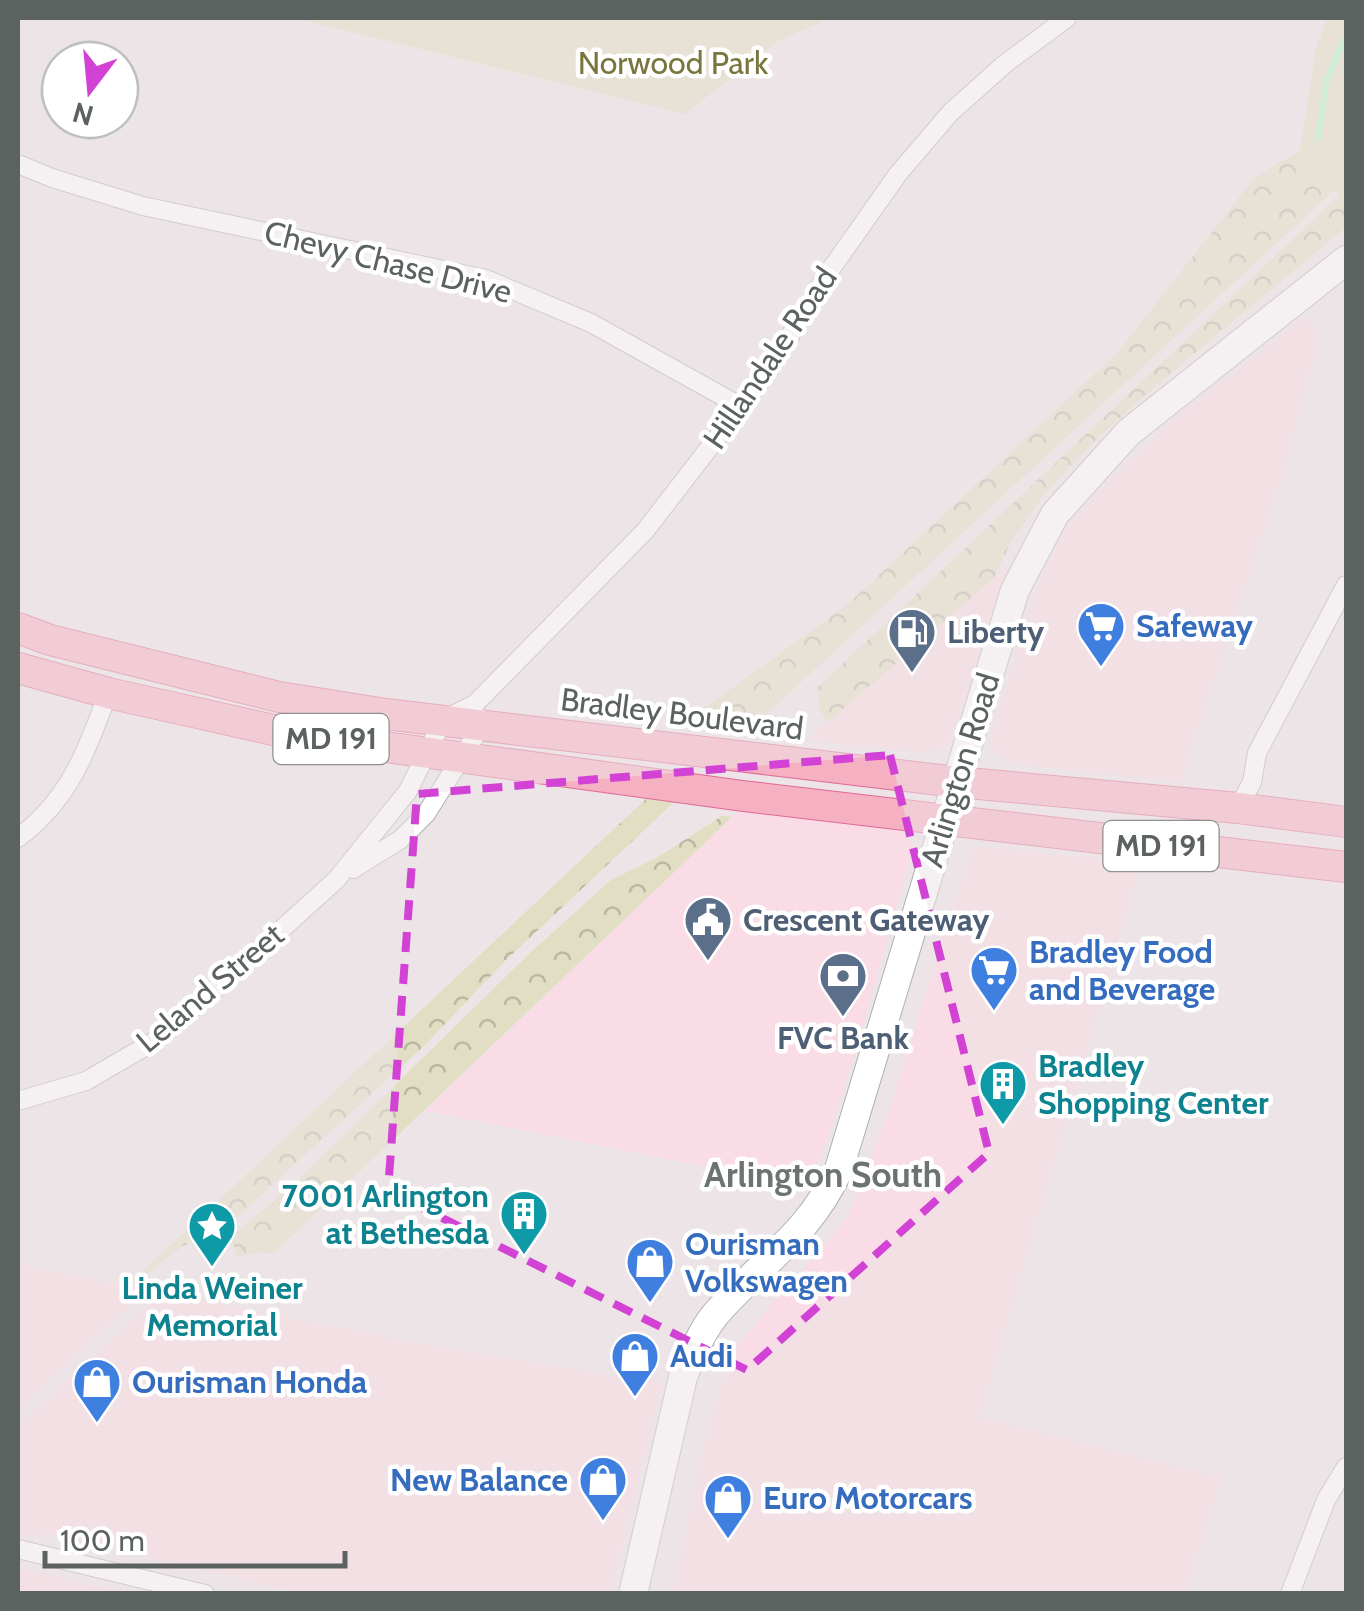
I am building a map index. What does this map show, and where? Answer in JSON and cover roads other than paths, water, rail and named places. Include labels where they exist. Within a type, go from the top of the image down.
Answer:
[{"type":"main road","name":"Arlington Road","points":[[633,1594],[683,1377],[713,1317],[808,1223],[833,1182],[1014,590],[1055,514],[1128,433],[1346,260]]},
{"type":"main road","name":"Bradley Boulevard","points":[[18,628],[50,640],[280,697],[443,720],[479,714],[957,782],[1245,795],[1346,822]]},
{"type":"main road","name":"MD 191","points":[[18,668],[108,694],[291,734],[946,820],[1346,867]]},
{"type":"street","name":"Hillandale Road","points":[[479,714],[645,532],[770,369],[826,276],[898,174],[951,112],[1006,63],[1067,18]]},
{"type":"street","name":"Chevy Chase Drive","points":[[18,164],[143,206],[486,279],[591,323],[740,406]]},
{"type":"street","points":[[1245,795],[1257,753],[1346,585]]},
{"type":"street","points":[[18,838],[54,804],[83,761],[108,694]]},
{"type":"street","name":"Leland Street","points":[[18,1101],[86,1080],[153,1042],[336,880],[401,839],[426,814],[461,758],[479,714]]},
{"type":"street","name":"Leland Street","points":[[336,880],[408,791],[443,720]]},
{"type":"street","points":[[1290,1594],[1326,1500],[1346,1468]]},
{"type":"street","points":[[18,1549],[205,1594]]},
{"type":"waterway","points":[[1318,138],[1327,79],[1346,36]]},
{"type":"place","name":"Safeway","points":[[1101,668]]},
{"type":"place","name":"Liberty","points":[[912,674]]},
{"type":"place","name":"Crescent Gateway","points":[[708,962]]},
{"type":"place","name":"Bradley Food and Beverage","points":[[994,1012]]},
{"type":"place","name":"FVC Bank","points":[[843,1018]]},
{"type":"place","name":"Bradley Shopping Center","points":[[1003,1126]]},
{"type":"place","name":"7001 Arlington at Bethesda","points":[[524,1256]]},
{"type":"place","name":"Linda Weiner Memorial","points":[[212,1268]]},
{"type":"place","name":"Ourisman Volkswagen","points":[[650,1304]]},
{"type":"place","name":"Audi","points":[[635,1398]]},
{"type":"place","name":"Ourisman Honda","points":[[97,1424]]},
{"type":"place","name":"New Balance","points":[[603,1522]]},
{"type":"place","name":"Euro Motorcars","points":[[728,1540]]},
{"type":"district","name":"Arlington South","points":[[823,1175]]},
{"type":"park label","name":"Norwood Park","points":[[673,63]]}]
